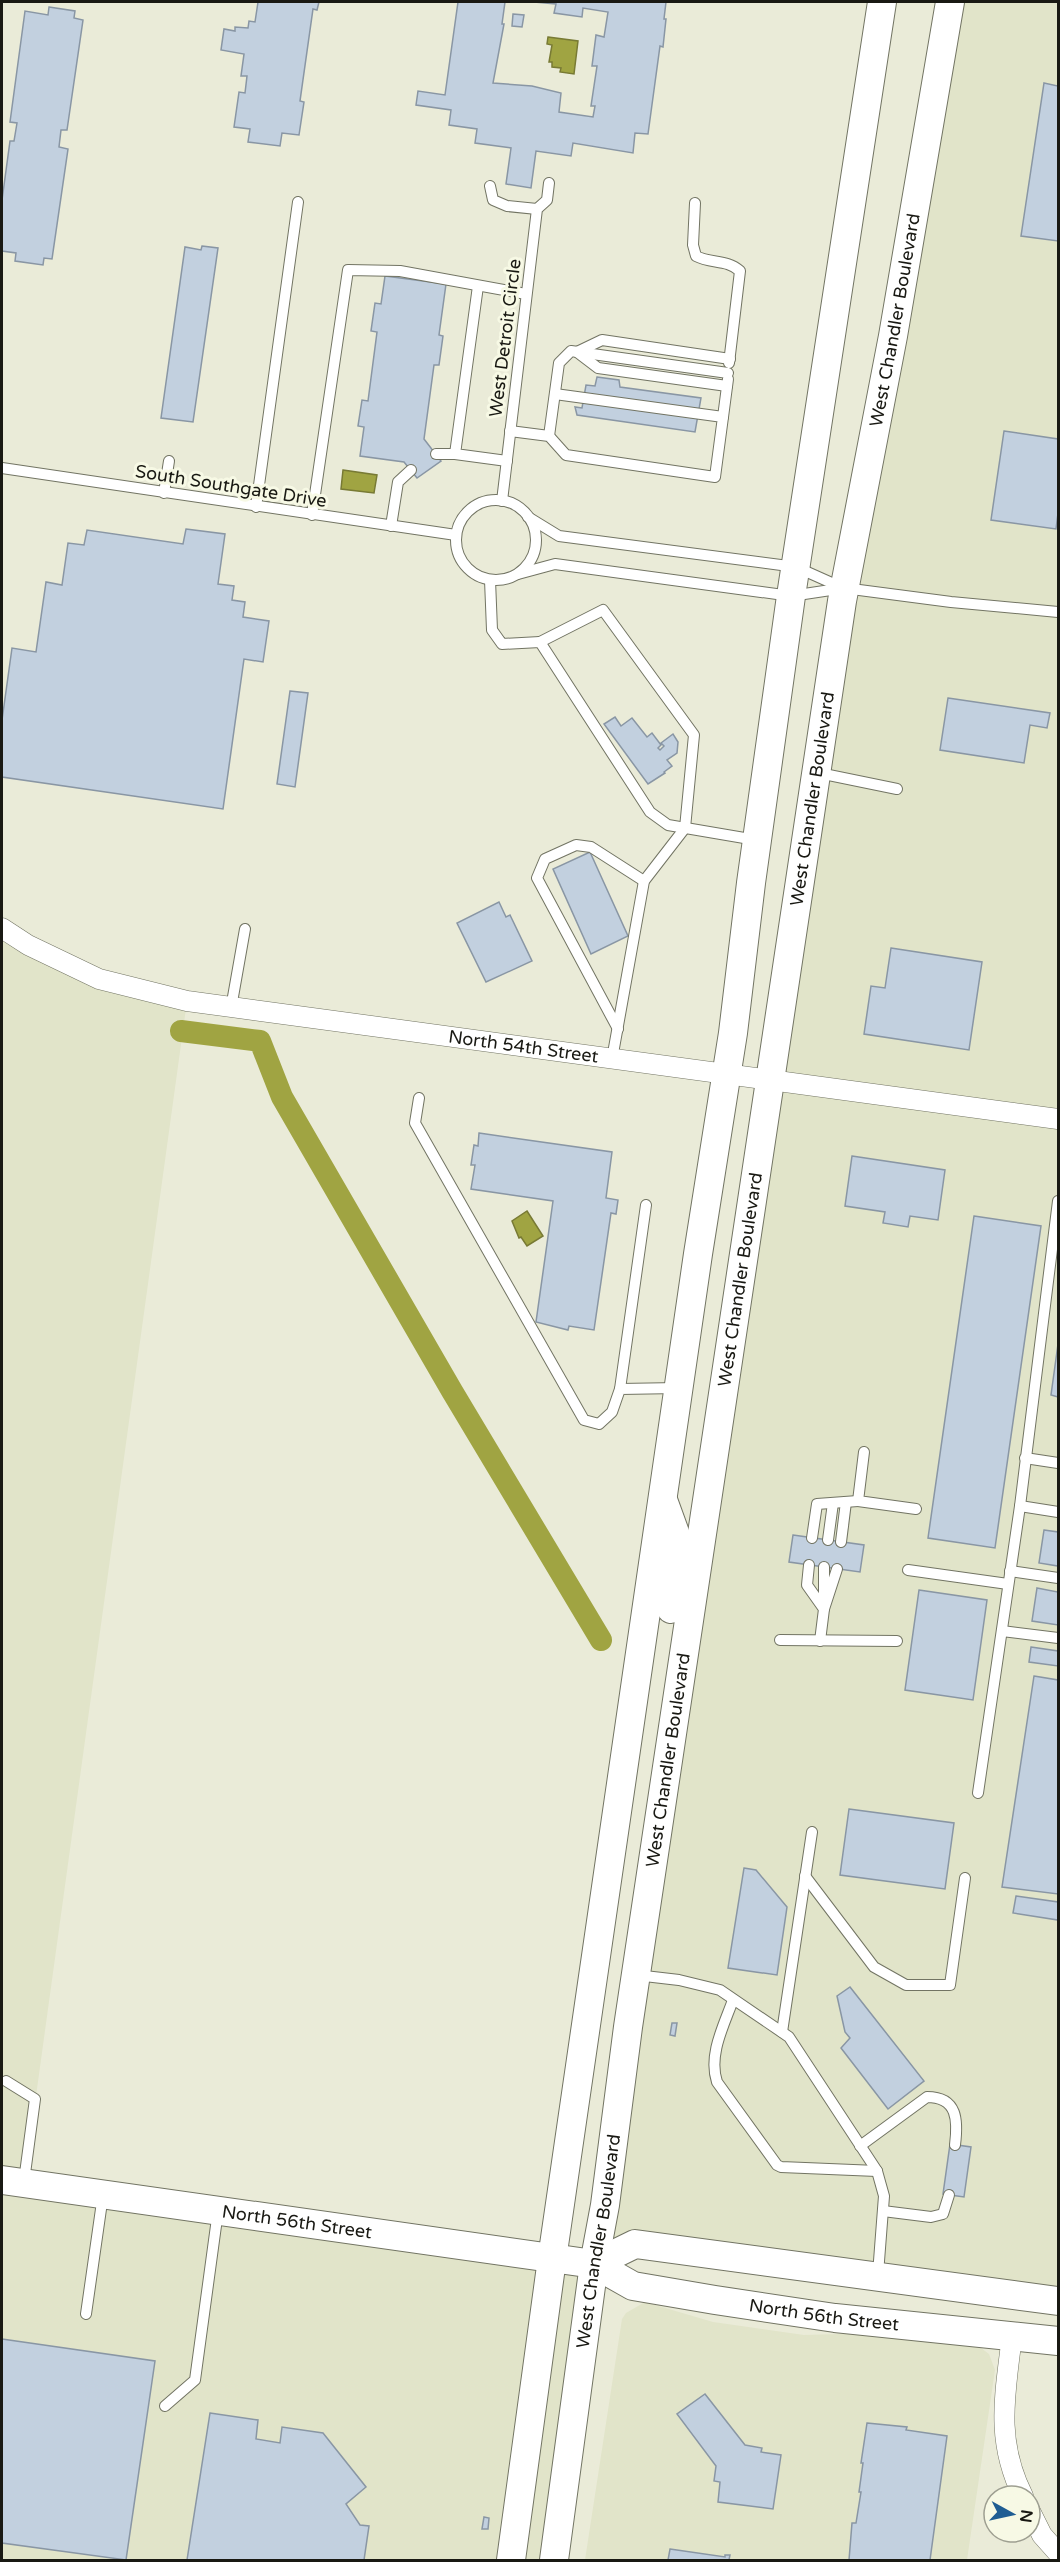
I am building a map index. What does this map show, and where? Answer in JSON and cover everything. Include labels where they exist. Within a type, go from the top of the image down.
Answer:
[{"type":"main road","points":[[511,2560],[662,1498],[726,1076],[790,596],[882,2]]},
{"type":"main road","name":"West Chandler Boulevard","points":[[554,2560],[594,2264],[605,2205],[635,1975],[815,773],[844,588],[893,336],[950,2]]},
{"type":"main road","points":[[662,1498],[679,1544],[671,1608],[675,1621],[686,1638]]},
{"type":"main road","name":"North 56th Street","points":[[13,2182],[594,2264],[633,2286],[716,2300],[835,2318],[1059,2341]]},
{"type":"main road","points":[[594,2264],[635,2244],[1059,2301]]},
{"type":"street","name":"North 54th Street","points":[[2,928],[28,945],[99,979],[187,1001],[726,1076],[1059,1119]]},
{"type":"street","points":[[1012,2336],[1003,2422],[1011,2472],[1017,2484]]},
{"type":"street","points":[[1042,2535],[1059,2553]]},
{"type":"lane","name":"West Detroit Circle","points":[[502,501],[537,209],[547,200],[549,183]]},
{"type":"lane","points":[[490,186],[493,200],[507,206],[537,209]]},
{"type":"lane","points":[[256,507],[298,202]]},
{"type":"lane","points":[[510,430],[549,436],[566,455],[715,477],[740,271],[728,263],[703,260],[696,256],[693,245],[695,203]]},
{"type":"lane","points":[[312,515],[348,270],[400,271],[526,294]]},
{"type":"lane","points":[[454,454],[478,286]]},
{"type":"lane","points":[[576,352],[602,340],[730,359]]},
{"type":"lane","points":[[549,436],[559,363],[571,351],[728,373]]},
{"type":"lane","points":[[576,352],[598,368],[727,386]]},
{"type":"lane","points":[[555,394],[723,417]]},
{"type":"lane","points":[[436,454],[507,461]]},
{"type":"lane","points":[[164,493],[169,461]]},
{"type":"lane","name":"South Southgate Drive","points":[[2,468],[456,535]]},
{"type":"lane","points":[[391,526],[398,482],[411,470]]},
{"type":"lane","points":[[844,588],[796,567],[559,536],[528,517],[514,505],[502,501],[482,502],[472,508],[459,524],[456,535],[456,546],[461,561],[468,570],[490,580],[504,580],[555,564],[790,596],[844,588],[951,602],[1059,612]]},
{"type":"lane","points":[[518,574],[530,562],[535,547],[535,534],[528,517]]},
{"type":"lane","points":[[490,580],[492,630],[502,644],[540,642],[603,610],[694,735],[685,828],[644,881],[612,1059]]},
{"type":"lane","points":[[540,642],[650,812],[668,825],[756,840]]},
{"type":"lane","points":[[815,773],[897,789]]},
{"type":"lane","points":[[618,1029],[537,878],[545,859],[576,845],[591,847],[644,881]]},
{"type":"lane","points":[[231,1008],[246,929]]},
{"type":"lane","points":[[419,1098],[415,1123],[584,1420],[599,1424],[612,1412],[620,1389],[646,1205]]},
{"type":"lane","points":[[978,1793],[1020,1506],[1059,1201]]},
{"type":"lane","points":[[620,1389],[678,1388]]},
{"type":"lane","points":[[841,1542],[864,1452]]},
{"type":"lane","points":[[1025,1458],[1059,1463]]},
{"type":"lane","points":[[812,1538],[817,1504],[852,1502],[916,1509]]},
{"type":"lane","points":[[828,1540],[833,1503]]},
{"type":"lane","points":[[1020,1506],[1059,1512]]},
{"type":"lane","points":[[809,1565],[807,1585],[824,1610]]},
{"type":"lane","points":[[820,1641],[824,1610],[824,1567]]},
{"type":"lane","points":[[824,1610],[837,1569]]},
{"type":"lane","points":[[908,1570],[1008,1584]]},
{"type":"lane","points":[[1010,1571],[1059,1578]]},
{"type":"lane","points":[[1002,1631],[1059,1638]]},
{"type":"lane","points":[[780,1640],[897,1641]]},
{"type":"lane","points":[[782,2032],[812,1832]]},
{"type":"lane","points":[[805,1876],[874,1967],[906,1985],[950,1984],[965,1878]]},
{"type":"lane","points":[[635,1975],[679,1980],[720,1990],[789,2037],[877,2171],[884,2196],[878,2275]]},
{"type":"lane","points":[[734,2000],[718,2043],[714,2072],[717,2082],[777,2165],[813,2170],[877,2171]]},
{"type":"lane","points":[[6,2081],[35,2099],[13,2182]]},
{"type":"lane","points":[[860,2146],[927,2097],[938,2097],[949,2104],[955,2113],[958,2126],[955,2145]]},
{"type":"lane","points":[[86,2314],[103,2194]]},
{"type":"lane","points":[[883,2211],[931,2217],[943,2214],[949,2195]]},
{"type":"lane","points":[[165,2406],[195,2380],[219,2211]]},
{"type":"shaded area","points":[[950,2],[1058,2],[1058,2301],[635,2244],[594,2264],[554,2560],[2,2560],[2,928],[28,945],[187,1001],[24,2183],[593,2264]]},
{"type":"shaded area","points":[[548,37],[578,41],[574,74],[560,72],[561,68],[552,67],[552,62],[549,62],[552,45],[547,44]]},
{"type":"shaded area","points":[[343,470],[377,475],[374,493],[341,489]]},
{"type":"shaded area","points":[[527,1211],[543,1236],[527,1246],[521,1237],[519,1238],[512,1221]]},
{"type":"shaded area","points":[[645,2302],[713,2322],[804,2335],[875,2333],[977,2345],[989,2354],[995,2370],[967,2560],[585,2560],[622,2319],[626,2313]]},
{"type":"building","points":[[258,2],[319,2],[317,10],[313,9],[300,101],[304,102],[299,135],[282,133],[280,146],[248,142],[250,129],[234,127],[239,92],[245,93],[247,76],[241,76],[244,54],[221,50],[224,29],[235,31],[235,27],[248,28],[249,21],[255,22]]},
{"type":"building","points":[[458,2],[505,2],[502,24],[504,24],[493,83],[532,86],[561,93],[559,112],[593,117],[595,106],[591,106],[597,66],[592,66],[596,35],[604,37],[608,12],[583,8],[582,17],[554,13],[556,4],[534,2],[666,2],[663,47],[660,46],[648,134],[635,133],[633,153],[573,143],[571,156],[536,151],[531,188],[506,184],[511,148],[475,143],[477,129],[449,125],[451,110],[416,105],[418,91],[445,95]]},
{"type":"building","points":[[49,7],[75,11],[74,18],[83,20],[67,130],[61,130],[59,147],[68,149],[52,259],[44,258],[43,265],[15,261],[16,253],[2,251],[2,200],[10,141],[14,141],[17,123],[10,122],[25,11],[48,15]]},
{"type":"building","points":[[513,14],[524,15],[522,27],[512,26]]},
{"type":"building","points":[[1044,83],[1058,86],[1058,241],[1021,236]]},
{"type":"building","points":[[202,246],[218,248],[193,422],[161,418],[185,247],[201,250]]},
{"type":"building","points":[[385,276],[446,284],[439,335],[443,336],[439,365],[434,365],[424,439],[441,461],[417,478],[404,462],[360,456],[364,427],[358,426],[362,400],[368,401],[377,332],[371,331],[375,303],[381,304]]},
{"type":"building","points":[[597,377],[619,380],[620,387],[701,398],[695,432],[577,415],[575,407],[582,408],[586,385],[595,386]]},
{"type":"building","points":[[1004,431],[1058,439],[1056,529],[991,520]]},
{"type":"building","points":[[186,529],[225,534],[218,584],[234,586],[232,600],[245,602],[243,617],[269,621],[263,662],[244,659],[223,809],[2,777],[2,720],[12,648],[36,652],[46,582],[62,585],[68,543],[84,545],[87,530],[183,544]]},
{"type":"building","points":[[290,691],[308,693],[295,787],[277,784]]},
{"type":"building","points":[[948,698],[1050,713],[1047,728],[1030,725],[1024,763],[940,750]]},
{"type":"building","points":[[615,717],[621,726],[632,718],[647,737],[652,733],[661,745],[658,748],[660,750],[664,746],[661,743],[673,734],[678,742],[677,753],[667,760],[672,766],[648,784],[604,724]]},
{"type":"building","points":[[590,852],[628,936],[591,954],[553,869]]},
{"type":"building","points":[[499,902],[506,917],[510,915],[532,961],[486,982],[457,923]]},
{"type":"building","points":[[891,948],[982,962],[969,1050],[864,1034],[871,986],[885,988]]},
{"type":"building","points":[[479,1133],[612,1152],[606,1198],[618,1200],[616,1214],[611,1213],[594,1330],[569,1326],[568,1330],[536,1322],[553,1201],[471,1189],[475,1165],[471,1165],[474,1145],[478,1146]]},
{"type":"building","points":[[852,1156],[945,1170],[938,1220],[910,1216],[908,1227],[883,1223],[885,1212],[845,1206]]},
{"type":"building","points":[[974,1216],[1041,1226],[995,1548],[928,1538]]},
{"type":"building","points":[[1058,1344],[1058,1397],[1051,1395]]},
{"type":"building","points":[[1044,1530],[1058,1532],[1058,1566],[1039,1563]]},
{"type":"building","points":[[793,1535],[864,1545],[860,1572],[789,1562]]},
{"type":"building","points":[[1037,1588],[1058,1592],[1058,1625],[1032,1621]]},
{"type":"building","points":[[919,1590],[987,1600],[973,1700],[905,1690]]},
{"type":"building","points":[[1031,1647],[1058,1651],[1058,1666],[1029,1662]]},
{"type":"building","points":[[1034,1676],[1058,1680],[1058,1894],[1002,1887]]},
{"type":"building","points":[[849,1809],[954,1823],[945,1889],[840,1875]]},
{"type":"building","points":[[744,1868],[756,1870],[787,1907],[777,1975],[728,1968]]},
{"type":"building","points":[[1016,1896],[1058,1902],[1058,1920],[1013,1913]]},
{"type":"building","points":[[850,1987],[924,2081],[888,2109],[841,2048],[850,2038],[845,2032],[837,1996]]},
{"type":"building","points":[[672,2023],[677,2023],[675,2036],[670,2035]]},
{"type":"building","points":[[950,2144],[971,2147],[964,2197],[943,2194]]},
{"type":"building","points":[[2,2339],[155,2361],[126,2560],[2,2543]]},
{"type":"building","points":[[705,2394],[745,2445],[762,2448],[761,2452],[781,2455],[773,2509],[718,2502],[720,2482],[714,2481],[716,2466],[677,2414]]},
{"type":"building","points":[[210,2413],[258,2420],[256,2439],[280,2443],[282,2427],[323,2433],[366,2487],[346,2504],[360,2525],[369,2526],[364,2560],[187,2560]]},
{"type":"building","points":[[867,2423],[907,2427],[906,2430],[947,2436],[930,2560],[849,2560],[852,2523],[856,2523],[861,2492],[859,2492],[863,2463],[861,2463]]},
{"type":"building","points":[[484,2517],[489,2518],[488,2529],[482,2529]]},
{"type":"building","points":[[670,2549],[725,2557],[725,2555],[730,2555],[729,2560],[668,2560]]},
{"type":"waterway","points":[[181,1031],[260,1041],[282,1097],[452,1391],[601,1640]]}]
